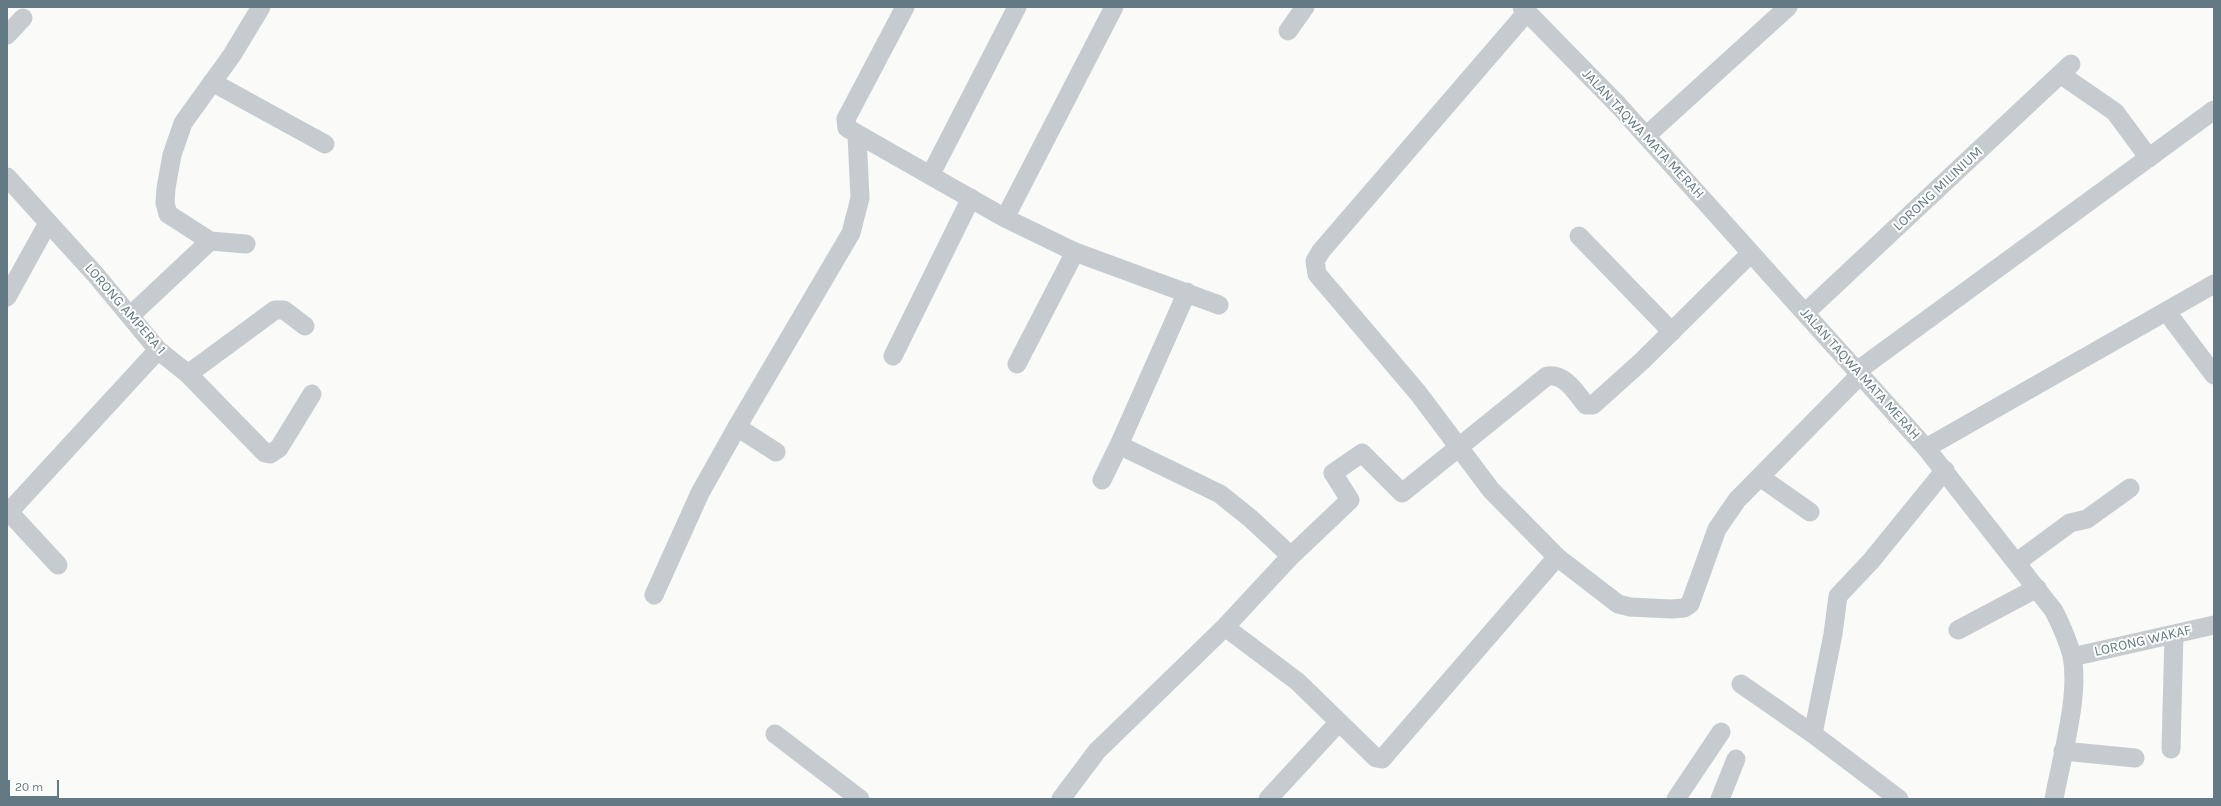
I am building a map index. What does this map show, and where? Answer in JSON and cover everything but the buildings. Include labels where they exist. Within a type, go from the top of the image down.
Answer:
[{"type":"street","points":[[246,244],[210,241],[168,214],[165,203],[172,155],[183,123],[232,55],[261,7]]},
{"type":"street","points":[[905,7],[846,119],[847,128],[857,135],[931,174],[1005,218],[1075,252],[1219,305]]},
{"type":"street","points":[[931,174],[1017,7]]},
{"type":"street","points":[[1005,218],[1114,7]]},
{"type":"street","points":[[1288,31],[1305,7]]},
{"type":"street","points":[[1646,136],[1788,7]]},
{"type":"street","points":[[1525,10],[1321,251],[1315,261],[1317,274],[1418,393],[1491,490],[1556,557],[1618,604],[1630,607],[1671,609],[1687,607],[1690,604],[1717,529],[1736,500],[1760,477],[1859,373],[2214,110]]},
{"type":"street","name":"JALAN TAQWA MATA MERAH","points":[[1525,10],[1646,136],[1926,448],[1945,470],[2054,611],[2065,632],[2072,657],[2074,685],[2054,799]]},
{"type":"street","points":[[7,35],[23,18]]},
{"type":"street","name":"LORONG MILINIUM","points":[[1805,313],[2065,69],[2115,112],[2149,158]]},
{"type":"street","points":[[212,82],[324,144]]},
{"type":"street","points":[[654,595],[700,493],[851,233],[860,198],[857,135]]},
{"type":"street","name":"LORONG AMPERA 1","points":[[7,177],[95,274],[158,350],[188,374],[265,453],[270,454],[279,448],[312,394]]},
{"type":"street","points":[[893,356],[971,198]]},
{"type":"street","points":[[7,297],[48,223]]},
{"type":"street","points":[[1579,236],[1672,332]]},
{"type":"street","points":[[130,316],[210,241]]},
{"type":"street","points":[[1017,364],[1075,252]]},
{"type":"street","points":[[1060,799],[1097,751],[1225,627],[1291,556],[1350,500],[1333,473],[1362,453],[1402,493],[1547,376],[1556,376],[1565,379],[1586,405],[1593,405],[1672,332],[1751,253]]},
{"type":"street","points":[[1926,448],[2214,284]]},
{"type":"street","points":[[1102,480],[1119,446],[1187,292]]},
{"type":"street","points":[[188,374],[275,310],[284,310],[305,326]]},
{"type":"street","points":[[2166,311],[2214,376]]},
{"type":"street","points":[[58,565],[8,513],[158,350]]},
{"type":"street","points":[[737,427],[776,452]]},
{"type":"street","points":[[1119,446],[1220,494],[1250,518],[1291,556]]},
{"type":"street","points":[[1813,734],[1833,634],[1838,596],[1871,561],[1945,470]]},
{"type":"street","points":[[1760,477],[1810,512]]},
{"type":"street","points":[[2017,562],[2070,524],[2087,519],[2130,488]]},
{"type":"street","points":[[1225,627],[1298,682],[1376,758],[1383,758],[1556,557]]},
{"type":"street","points":[[1958,630],[2037,588]]},
{"type":"street","name":"LORONG WAKAF","points":[[2072,657],[2214,625]]},
{"type":"street","points":[[2171,749],[2174,634]]},
{"type":"street","points":[[1741,684],[1813,734],[1899,799]]},
{"type":"street","points":[[1268,799],[1338,722]]},
{"type":"street","points":[[1676,799],[1721,732]]},
{"type":"street","points":[[775,734],[860,799]]},
{"type":"street","points":[[2063,751],[2135,758]]},
{"type":"street","points":[[1720,799],[1736,759]]}]
